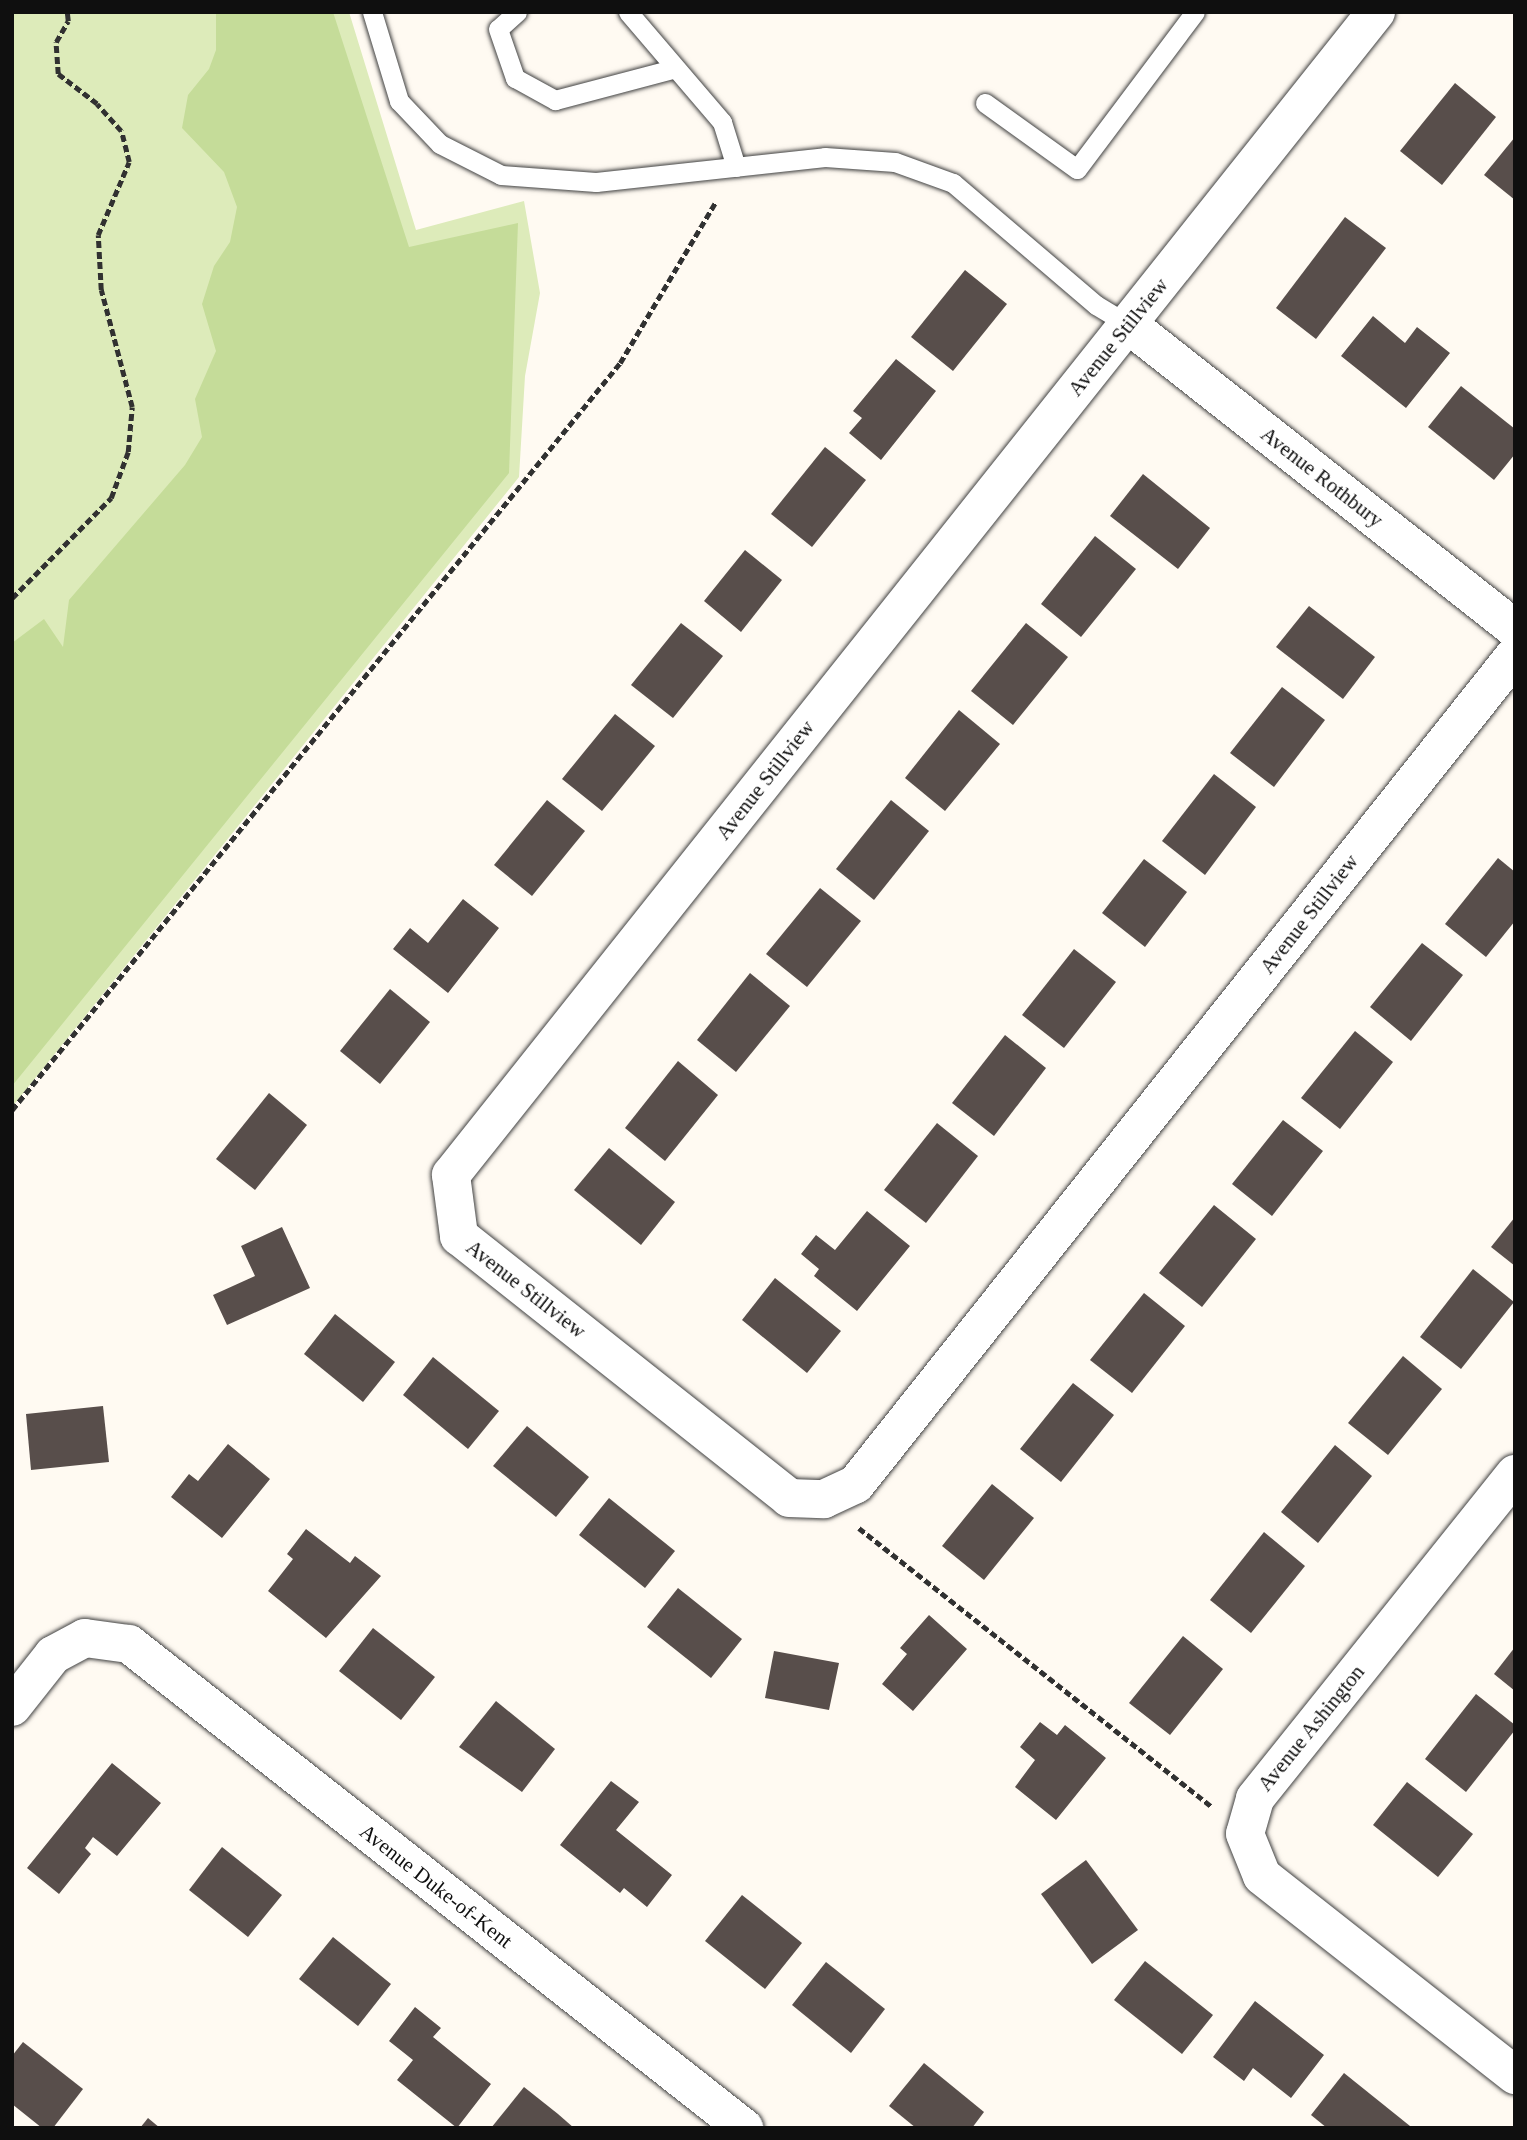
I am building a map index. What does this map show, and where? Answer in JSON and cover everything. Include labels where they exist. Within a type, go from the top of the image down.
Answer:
[{"type":"street","name":"Avenue Stillview","points":[[1376,12],[451,1175],[459,1236],[789,1497],[824,1499],[856,1484],[1515,655]]},
{"type":"street","name":"Avenue Rothbury","points":[[1129,325],[1515,629]]},
{"type":"street","name":"Avenue Ashington","points":[[1245,1834],[1255,1799],[1515,1474]]},
{"type":"street","name":"Avenue Duke-of-Kent","points":[[12,1707],[53,1655],[85,1638],[130,1644],[744,2128]]},
{"type":"street","points":[[1245,1834],[1262,1876],[1515,2075]]},
{"type":"lane","points":[[372,12],[399,101],[440,144],[501,175],[596,182],[825,157],[895,162],[953,183],[1096,305],[1129,325]]},
{"type":"lane","points":[[517,12],[498,29],[515,78],[555,100],[672,69]]},
{"type":"lane","points":[[628,12],[672,69],[722,122],[736,167]]},
{"type":"lane","points":[[985,103],[1077,169],[1195,12]]},
{"type":"path","points":[[12,598],[111,498],[128,453],[132,407],[101,290],[98,235],[130,162],[121,131],[97,104],[58,74],[56,42],[68,21],[67,12]]},
{"type":"path","points":[[12,1110],[620,363],[736,167]]},
{"type":"path","points":[[824,1499],[1245,1834]]},
{"type":"green space","points":[[12,12],[349,12],[416,230],[524,201],[540,293],[525,376],[519,477],[12,1107]]},
{"type":"green space","points":[[216,12],[333,12],[409,247],[518,223],[509,473],[12,1086],[12,643],[44,619],[63,647],[69,600],[185,465],[202,437],[195,399],[216,351],[202,304],[214,266],[230,242],[237,207],[224,172],[182,128],[188,95],[209,69],[216,50]]},
{"type":"building","points":[[1455,83],[1496,117],[1442,185],[1400,151]]},
{"type":"building","points":[[1515,137],[1515,200],[1484,175]]},
{"type":"building","points":[[1345,217],[1386,248],[1316,339],[1276,308]]},
{"type":"building","points":[[965,270],[1007,304],[953,371],[911,337]]},
{"type":"building","points":[[1373,316],[1405,343],[1417,327],[1450,353],[1406,408],[1341,356]]},
{"type":"building","points":[[896,359],[936,391],[881,460],[849,433],[862,418],[853,411]]},
{"type":"building","points":[[1461,386],[1515,429],[1515,454],[1494,480],[1428,427]]},
{"type":"building","points":[[825,447],[866,480],[812,547],[771,514]]},
{"type":"building","points":[[1143,474],[1210,528],[1178,569],[1110,516]]},
{"type":"building","points":[[1095,536],[1136,569],[1081,637],[1041,604]]},
{"type":"building","points":[[745,550],[782,580],[741,632],[704,601]]},
{"type":"building","points":[[1309,606],[1375,657],[1343,699],[1276,647]]},
{"type":"building","points":[[681,623],[723,656],[673,718],[631,685]]},
{"type":"building","points":[[1026,623],[1068,657],[1013,725],[971,691]]},
{"type":"building","points":[[1282,687],[1325,720],[1274,787],[1230,753]]},
{"type":"building","points":[[959,710],[1000,744],[945,811],[905,778]]},
{"type":"building","points":[[615,714],[655,746],[602,811],[562,779]]},
{"type":"building","points":[[1214,774],[1256,807],[1205,875],[1162,841]]},
{"type":"building","points":[[547,800],[585,831],[532,896],[494,865]]},
{"type":"building","points":[[891,800],[929,831],[874,900],[836,869]]},
{"type":"building","points":[[1498,858],[1515,872],[1515,921],[1486,957],[1445,924]]},
{"type":"building","points":[[1144,859],[1187,892],[1145,947],[1102,913]]},
{"type":"building","points":[[820,888],[861,921],[807,987],[766,954]]},
{"type":"building","points":[[463,899],[499,928],[448,993],[393,949],[410,928],[428,943]]},
{"type":"building","points":[[1422,943],[1463,975],[1411,1041],[1370,1007]]},
{"type":"building","points":[[1074,949],[1116,982],[1064,1048],[1022,1015]]},
{"type":"building","points":[[750,973],[790,1006],[736,1072],[697,1040]]},
{"type":"building","points":[[390,989],[430,1022],[380,1084],[340,1051]]},
{"type":"building","points":[[1355,1031],[1393,1062],[1340,1129],[1301,1098]]},
{"type":"building","points":[[1005,1035],[1046,1068],[994,1136],[952,1103]]},
{"type":"building","points":[[678,1061],[718,1095],[665,1161],[625,1128]]},
{"type":"building","points":[[269,1093],[307,1125],[255,1190],[216,1159]]},
{"type":"building","points":[[1283,1120],[1323,1151],[1272,1216],[1232,1184]]},
{"type":"building","points":[[937,1123],[978,1156],[926,1223],[884,1190]]},
{"type":"building","points":[[609,1148],[675,1202],[641,1245],[574,1190]]},
{"type":"building","points":[[1214,1205],[1256,1239],[1202,1307],[1159,1273]]},
{"type":"building","points":[[867,1211],[910,1246],[857,1311],[814,1276],[819,1269],[801,1254],[816,1235],[835,1250]]},
{"type":"building","points":[[1515,1217],[1515,1266],[1491,1247]]},
{"type":"building","points":[[282,1227],[310,1288],[227,1325],[213,1295],[255,1276],[241,1246]]},
{"type":"building","points":[[1473,1269],[1514,1302],[1461,1369],[1420,1337]]},
{"type":"building","points":[[775,1278],[841,1331],[807,1373],[742,1320]]},
{"type":"building","points":[[1144,1293],[1185,1326],[1132,1393],[1090,1360]]},
{"type":"building","points":[[335,1314],[395,1362],[363,1402],[304,1354]]},
{"type":"building","points":[[1403,1356],[1442,1389],[1388,1455],[1348,1423]]},
{"type":"building","points":[[433,1357],[499,1411],[468,1449],[403,1395]]},
{"type":"building","points":[[1073,1383],[1114,1415],[1061,1482],[1020,1449]]},
{"type":"building","points":[[103,1406],[109,1462],[31,1470],[26,1414]]},
{"type":"building","points":[[527,1426],[589,1477],[556,1517],[493,1466]]},
{"type":"building","points":[[228,1444],[270,1479],[222,1538],[171,1497],[189,1474],[198,1481]]},
{"type":"building","points":[[1335,1445],[1372,1476],[1318,1543],[1281,1512]]},
{"type":"building","points":[[992,1484],[1034,1518],[984,1580],[942,1546]]},
{"type":"building","points":[[609,1498],[675,1551],[645,1588],[579,1535]]},
{"type":"building","points":[[306,1529],[350,1563],[355,1556],[381,1576],[326,1638],[268,1591],[293,1559],[287,1554]]},
{"type":"building","points":[[1264,1532],[1305,1566],[1251,1633],[1210,1600]]},
{"type":"building","points":[[678,1588],[742,1639],[711,1678],[647,1627]]},
{"type":"building","points":[[929,1615],[967,1649],[913,1711],[882,1684],[907,1654],[900,1648]]},
{"type":"building","points":[[373,1628],[435,1677],[401,1720],[339,1671]]},
{"type":"building","points":[[1183,1636],[1223,1669],[1170,1735],[1129,1703]]},
{"type":"building","points":[[1515,1647],[1515,1691],[1494,1674]]},
{"type":"building","points":[[774,1651],[839,1663],[829,1710],[765,1698]]},
{"type":"building","points":[[1476,1694],[1515,1725],[1515,1730],[1466,1792],[1425,1759]]},
{"type":"building","points":[[496,1701],[555,1749],[522,1792],[459,1747]]},
{"type":"building","points":[[1040,1722],[1057,1735],[1065,1725],[1106,1758],[1056,1820],[1015,1787],[1035,1760],[1020,1747]]},
{"type":"building","points":[[112,1763],[161,1803],[117,1856],[93,1837],[85,1848],[91,1854],[59,1894],[27,1868]]},
{"type":"building","points":[[611,1781],[639,1802],[616,1830],[672,1875],[647,1907],[624,1888],[620,1893],[560,1845]]},
{"type":"building","points":[[1407,1782],[1473,1834],[1438,1877],[1373,1825]]},
{"type":"building","points":[[222,1847],[282,1895],[248,1937],[189,1890]]},
{"type":"building","points":[[1086,1860],[1138,1930],[1092,1964],[1041,1894]]},
{"type":"building","points":[[742,1895],[802,1943],[765,1989],[705,1941]]},
{"type":"building","points":[[333,1937],[391,1984],[358,2026],[299,1979]]},
{"type":"building","points":[[1145,1961],[1213,2015],[1182,2054],[1114,2000]]},
{"type":"building","points":[[826,1962],[885,2009],[851,2053],[792,2005]]},
{"type":"building","points":[[1255,2001],[1324,2055],[1291,2098],[1253,2068],[1244,2081],[1213,2057]]},
{"type":"building","points":[[415,2007],[441,2028],[433,2037],[491,2084],[457,2128],[397,2080],[413,2060],[389,2041]]},
{"type":"building","points":[[23,2042],[83,2089],[53,2128],[42,2128],[12,2104],[12,2056]]},
{"type":"building","points":[[924,2063],[984,2112],[972,2128],[916,2128],[889,2106]]},
{"type":"building","points":[[1344,2073],[1410,2126],[1409,2128],[1327,2128],[1311,2115]]},
{"type":"building","points":[[524,2087],[558,2114],[574,2128],[491,2128]]},
{"type":"building","points":[[148,2118],[160,2128],[140,2128]]}]
